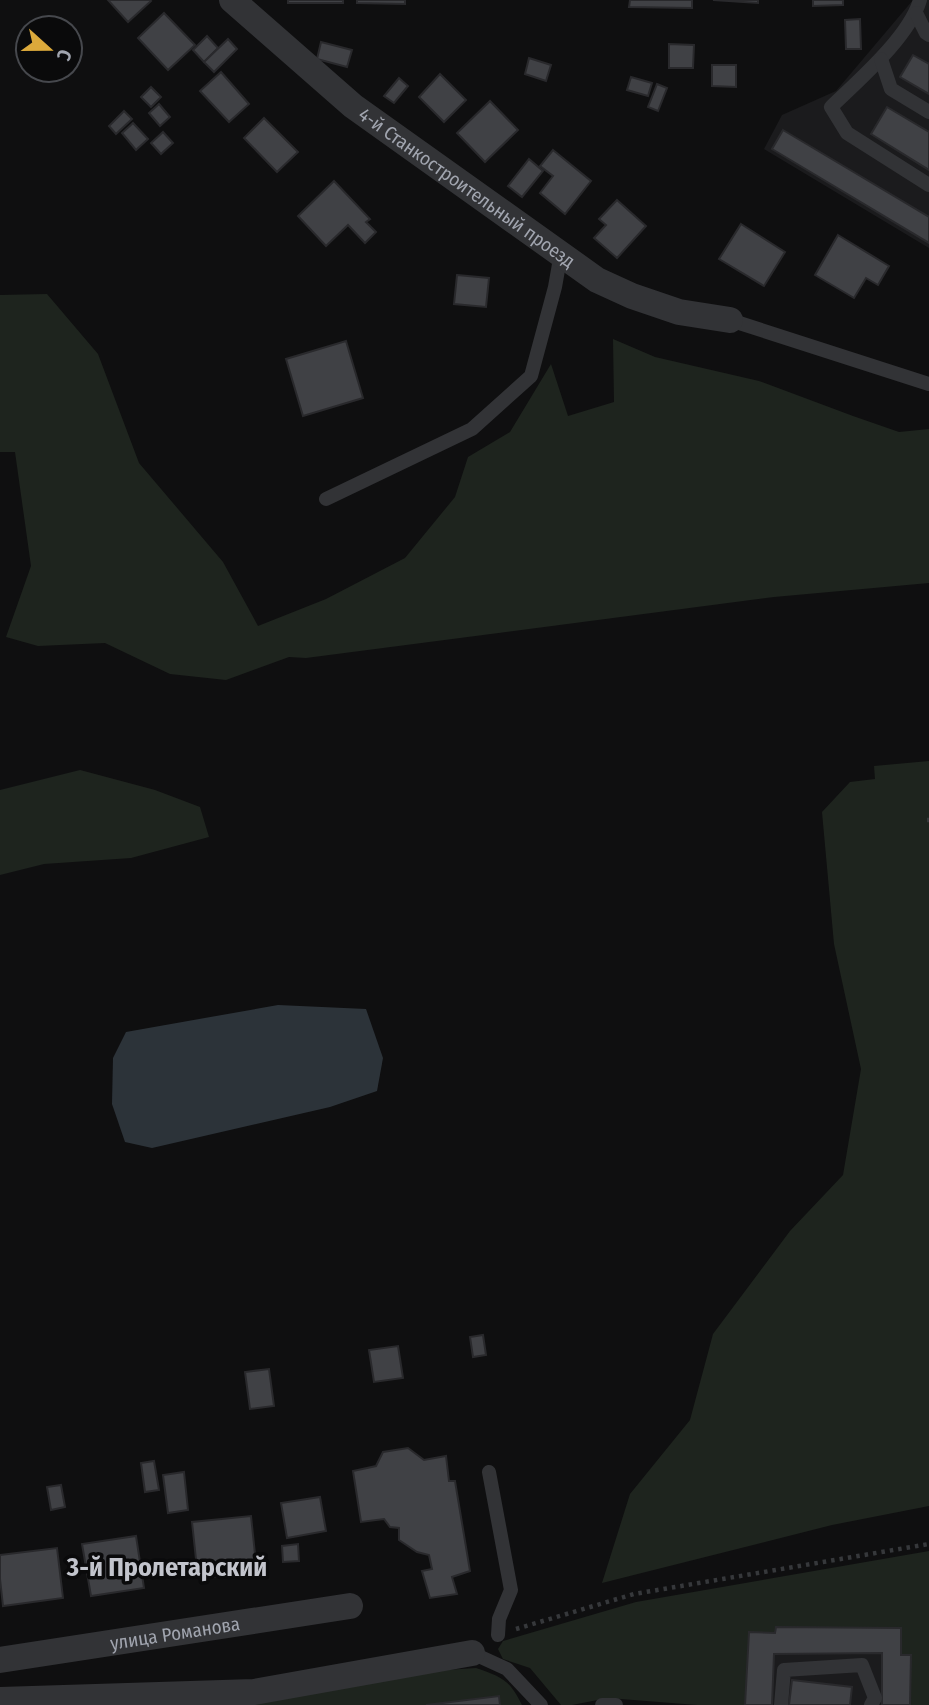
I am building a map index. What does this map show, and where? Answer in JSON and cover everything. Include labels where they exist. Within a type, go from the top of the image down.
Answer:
[{"type":"street","name":"4-й Станкостроительный проезд","points":[[232,0],[353,106],[597,279],[632,296],[679,312],[730,320]]},
{"type":"street","name":"улица Романова","points":[[0,1660],[350,1606]]},
{"type":"street","points":[[0,1700],[254,1692],[472,1653]]},
{"type":"lane","points":[[918,7],[929,35]]},
{"type":"lane","points":[[918,7],[881,60],[831,107],[847,133],[929,185]]},
{"type":"lane","points":[[881,60],[891,89],[929,112]]},
{"type":"lane","points":[[326,499],[472,429],[531,376],[562,253]]},
{"type":"lane","points":[[730,320],[929,384]]},
{"type":"lane","points":[[489,1472],[511,1590],[499,1619],[498,1634]]},
{"type":"lane","points":[[472,1653],[507,1669],[541,1705]]},
{"type":"lane","points":[[780,1705],[784,1670],[862,1665],[875,1698],[871,1705]]},
{"type":"lane","points":[[602,1705],[616,1705]]},
{"type":"path","points":[[498,1634],[634,1594],[929,1544]]},
{"type":"shaded area","points":[[913,0],[929,0],[929,248],[764,149],[782,115],[836,91]]},
{"type":"shaded area","points":[[47,294],[98,354],[139,463],[223,562],[258,626],[326,599],[405,558],[455,497],[468,457],[510,432],[551,364],[568,416],[614,402],[613,339],[655,357],[759,381],[899,432],[929,429],[929,583],[774,597],[306,658],[289,657],[226,680],[170,674],[105,643],[38,646],[6,637],[31,566],[15,452],[0,452],[0,295]]},
{"type":"shaded area","points":[[929,761],[929,1506],[832,1525],[602,1583],[630,1494],[690,1420],[713,1334],[790,1231],[843,1175],[861,1069],[834,944],[822,812],[850,782],[875,779],[874,766]]},
{"type":"shaded area","points":[[80,770],[155,790],[200,807],[209,837],[131,858],[44,864],[0,875],[0,790]]},
{"type":"shaded area","points":[[278,1005],[366,1009],[383,1058],[377,1091],[330,1107],[152,1148],[125,1142],[112,1104],[113,1058],[126,1032]]},
{"type":"shaded area","points":[[929,1551],[929,1705],[910,1705],[911,1656],[901,1655],[900,1628],[777,1627],[775,1633],[749,1632],[745,1705],[697,1705],[608,1698],[561,1705],[530,1668],[503,1659],[498,1649],[503,1641],[636,1602]]},
{"type":"shaded area","points":[[776,1627],[901,1628],[911,1655],[910,1705],[745,1705],[749,1632],[775,1633]]},
{"type":"shaded area","points":[[476,1668],[504,1680],[522,1705],[500,1705],[498,1696],[426,1705],[145,1705],[446,1670]]},
{"type":"building","points":[[108,0],[150,0],[151,1],[128,22]]},
{"type":"building","points":[[288,0],[343,0],[343,3],[288,3]]},
{"type":"building","points":[[357,0],[405,0],[405,4],[357,3]]},
{"type":"building","points":[[630,0],[692,0],[692,8],[629,7]]},
{"type":"building","points":[[713,0],[758,0],[758,3]]},
{"type":"building","points":[[813,0],[843,0],[843,5],[813,6]]},
{"type":"building","points":[[164,13],[195,45],[168,70],[138,38]]},
{"type":"building","points":[[860,19],[861,49],[846,49],[845,20]]},
{"type":"building","points":[[207,36],[218,48],[204,62],[193,50]]},
{"type":"building","points":[[228,39],[237,49],[214,72],[204,62]]},
{"type":"building","points":[[321,42],[352,50],[347,67],[317,59]]},
{"type":"building","points":[[669,44],[694,45],[693,68],[669,68]]},
{"type":"building","points":[[913,55],[929,64],[929,94],[900,77]]},
{"type":"building","points":[[529,58],[551,65],[546,81],[525,74]]},
{"type":"building","points":[[712,65],[736,65],[736,87],[712,86]]},
{"type":"building","points":[[221,72],[249,104],[229,122],[200,91]]},
{"type":"building","points":[[440,74],[466,100],[444,122],[419,97]]},
{"type":"building","points":[[631,77],[652,83],[648,96],[627,90]]},
{"type":"building","points":[[399,78],[408,86],[394,103],[384,96]]},
{"type":"building","points":[[657,84],[667,88],[658,111],[648,107]]},
{"type":"building","points":[[151,87],[161,97],[151,107],[141,97]]},
{"type":"building","points":[[490,101],[518,130],[485,162],[457,133]]},
{"type":"building","points":[[159,104],[170,117],[160,126],[149,113]]},
{"type":"building","points":[[887,107],[929,132],[929,170],[871,134]]},
{"type":"building","points":[[124,111],[132,119],[116,134],[109,126]]},
{"type":"building","points":[[264,118],[298,152],[277,172],[244,138]]},
{"type":"building","points":[[133,123],[148,139],[136,150],[122,133]]},
{"type":"building","points":[[783,130],[929,217],[929,243],[772,149]]},
{"type":"building","points":[[163,132],[173,143],[161,154],[151,143]]},
{"type":"building","points":[[553,150],[591,181],[565,214],[540,193],[553,176],[540,166]]},
{"type":"building","points":[[529,159],[543,171],[522,197],[508,186]]},
{"type":"building","points":[[334,181],[370,219],[366,222],[376,232],[365,243],[348,225],[326,246],[298,216]]},
{"type":"building","points":[[617,200],[646,226],[617,258],[594,238],[606,225],[599,219]]},
{"type":"building","points":[[741,224],[785,252],[764,286],[719,259]]},
{"type":"building","points":[[838,235],[889,266],[878,285],[866,278],[854,298],[815,275]]},
{"type":"building","points":[[457,275],[489,278],[486,307],[454,304]]},
{"type":"building","points":[[346,341],[363,398],[303,416],[286,359]]},
{"type":"building","points":[[483,1335],[486,1355],[473,1357],[470,1337]]},
{"type":"building","points":[[398,1346],[403,1378],[374,1382],[369,1350]]},
{"type":"building","points":[[269,1369],[274,1406],[250,1409],[245,1372]]},
{"type":"building","points":[[408,1448],[424,1460],[446,1456],[449,1481],[455,1481],[470,1571],[452,1577],[457,1594],[430,1598],[422,1571],[432,1569],[429,1555],[417,1552],[399,1540],[399,1528],[390,1527],[384,1519],[361,1522],[353,1471],[376,1466],[383,1452]]},
{"type":"building","points":[[154,1461],[159,1490],[145,1492],[141,1463]]},
{"type":"building","points":[[184,1472],[188,1510],[168,1513],[163,1475]]},
{"type":"building","points":[[61,1485],[65,1507],[51,1510],[47,1487]]},
{"type":"building","points":[[320,1497],[326,1531],[287,1538],[281,1503]]},
{"type":"building","points":[[251,1516],[257,1573],[198,1578],[192,1522]]},
{"type":"building","points":[[136,1536],[144,1588],[91,1596],[82,1544]]},
{"type":"building","points":[[298,1544],[299,1561],[283,1562],[282,1546]]},
{"type":"building","points":[[57,1548],[63,1598],[3,1606],[0,1555]]},
{"type":"building","points":[[776,1627],[901,1628],[901,1655],[911,1655],[910,1705],[882,1705],[882,1653],[774,1654],[772,1705],[745,1705],[749,1632],[775,1633]]},
{"type":"building","points":[[792,1680],[852,1687],[850,1705],[789,1705]]},
{"type":"building","points":[[499,1696],[500,1705],[426,1705]]},
{"type":"district","name":"3-й Пролетарский","points":[[167,1567]]}]
